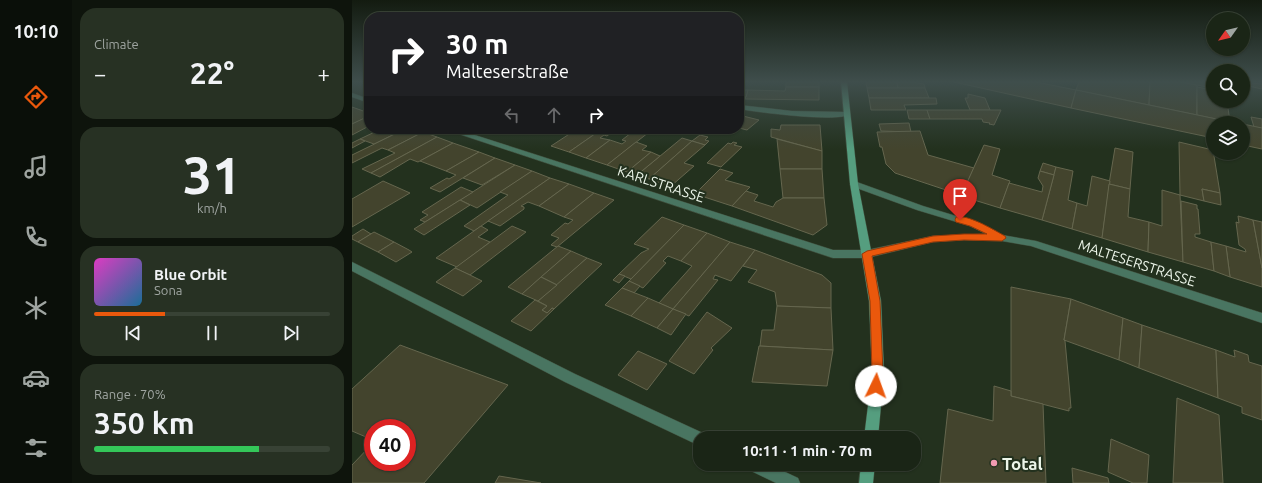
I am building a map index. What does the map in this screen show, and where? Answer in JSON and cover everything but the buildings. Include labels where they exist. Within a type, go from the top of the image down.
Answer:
[{"type":"street","points":[[845,105],[854,184],[875,301],[878,373],[871,431]]},
{"type":"street","points":[[744,108],[776,113],[811,115],[846,114]]},
{"type":"street","name":"KARLSTRASSE","points":[[463,134],[834,254],[867,254]]},
{"type":"street","name":"MALTESERSTRASSE","points":[[854,184],[920,208],[973,224],[1002,238]]},
{"type":"street","name":"MALTESERSTRASSE","points":[[867,254],[933,239],[964,237],[1002,238],[1032,243],[1262,318]]},
{"type":"street","points":[[352,266],[570,378],[693,436]]},
{"type":"street","points":[[767,471],[793,483]]},
{"type":"street","points":[[866,483],[867,471]]},
{"type":"place","name":"Total","points":[[994,463]]},
{"type":"route","points":[[876,386],[878,373],[875,301],[867,254],[933,239],[964,237],[1002,238],[973,224],[960,220]]}]
